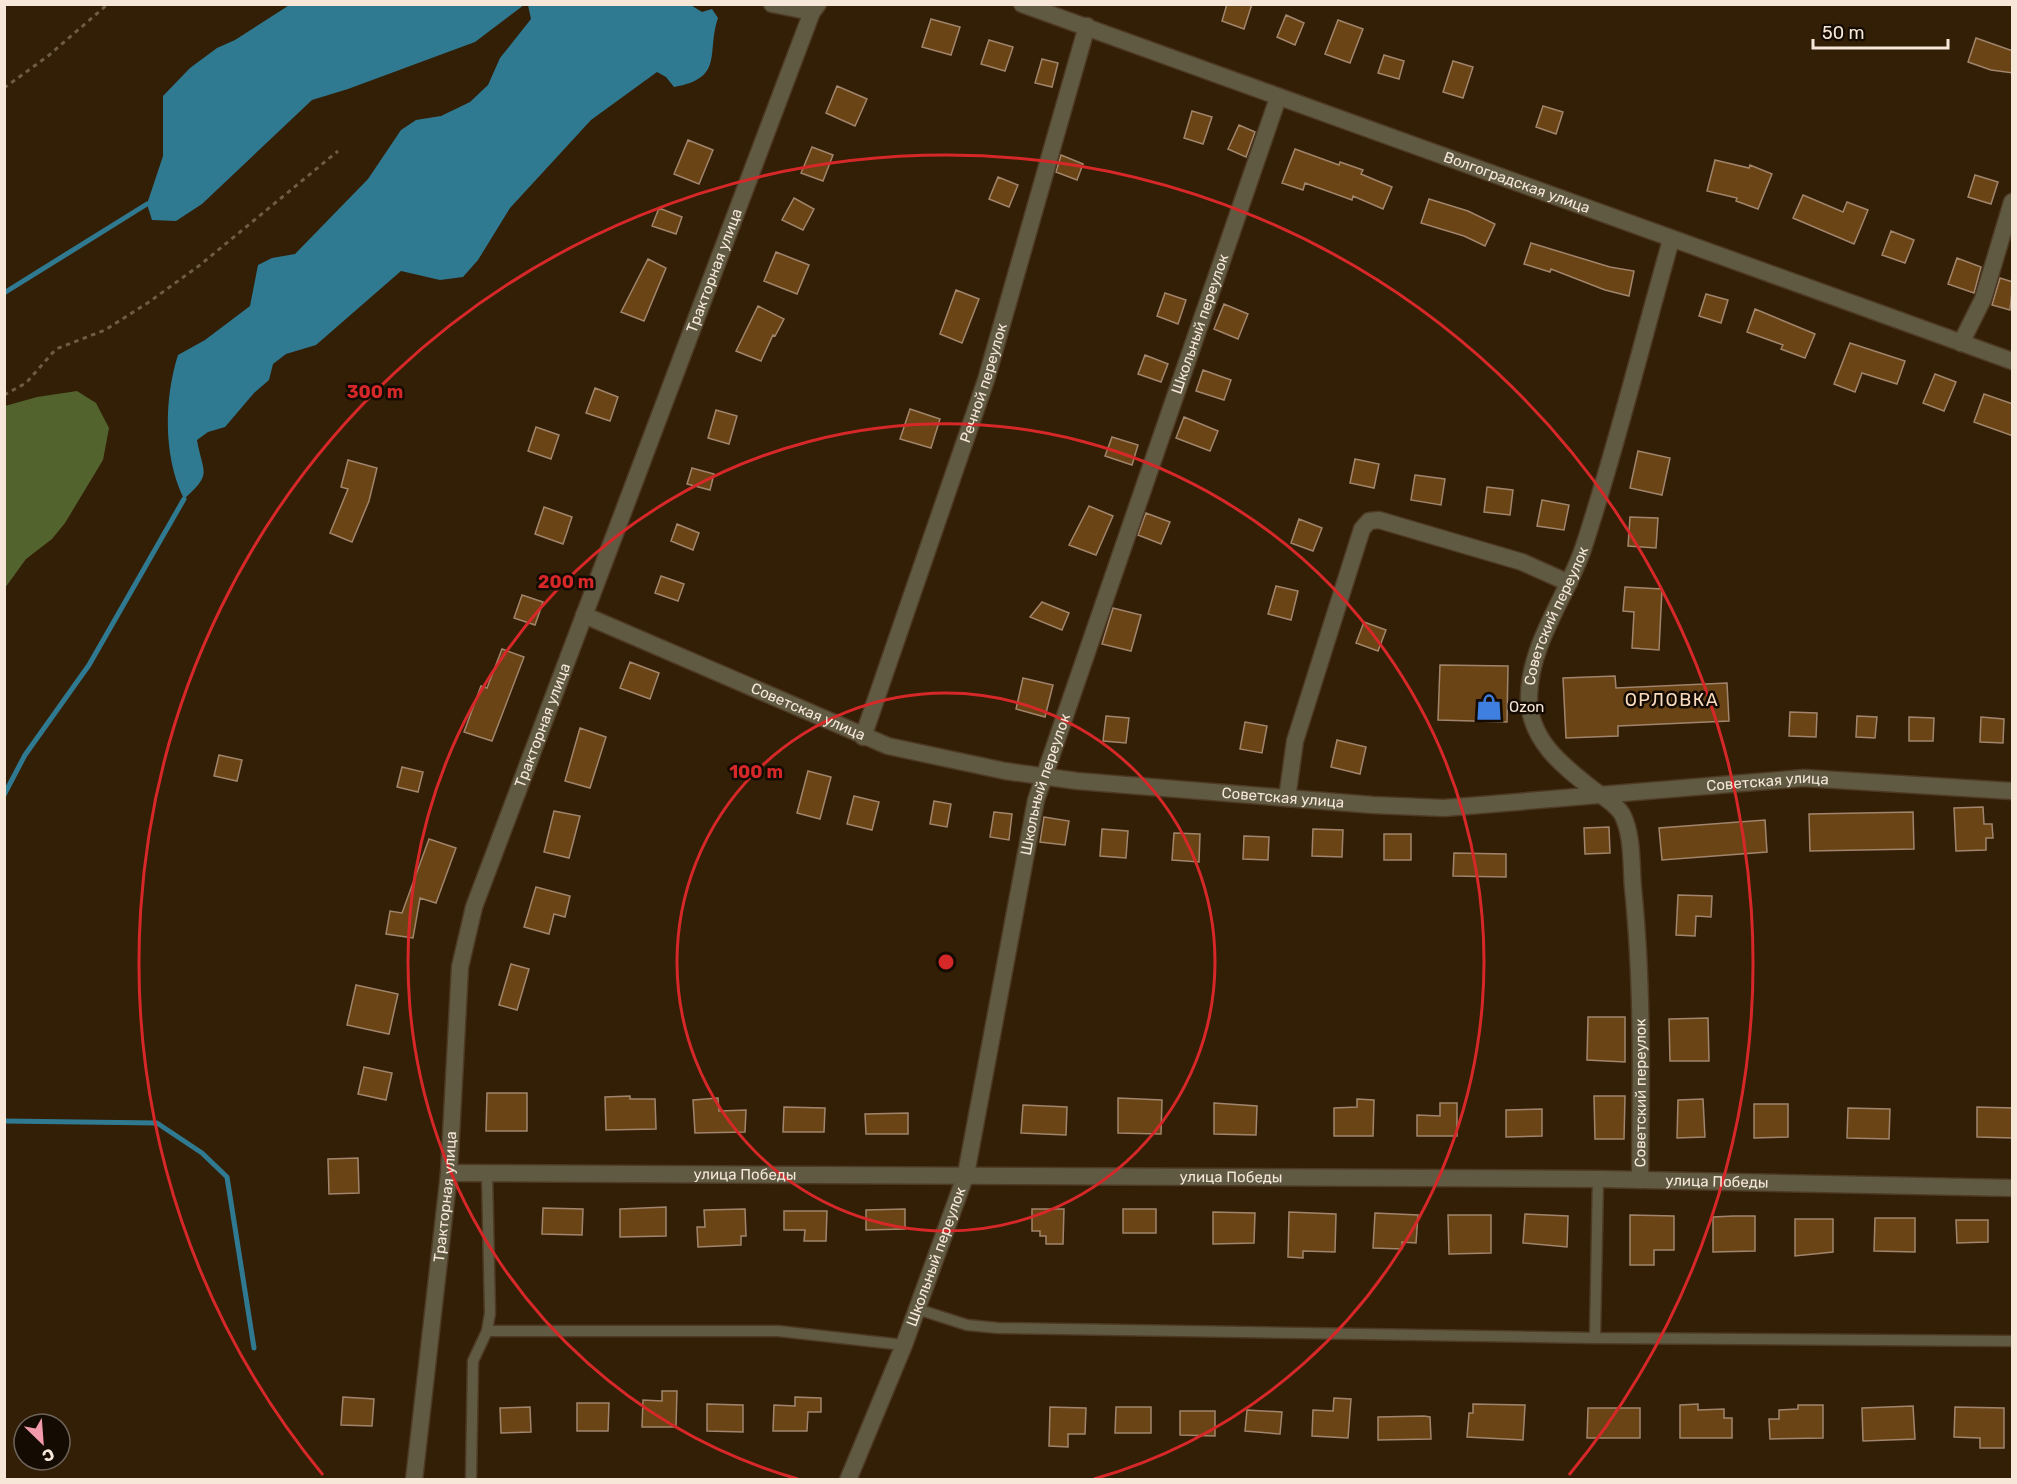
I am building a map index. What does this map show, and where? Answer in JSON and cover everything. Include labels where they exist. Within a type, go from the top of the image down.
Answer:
[{"type":"street","points":[[772,4],[815,8]]},
{"type":"street","name":"Волгоградская улица","points":[[1022,4],[2013,362]]},
{"type":"street","name":"Тракторная улица","points":[[414,1479],[449,1173],[460,967],[474,907],[815,8]]},
{"type":"street","name":"Речной переулок","points":[[863,737],[986,380],[1087,26]]},
{"type":"street","name":"Школьный переулок","points":[[848,1479],[904,1345],[966,1174],[1030,820],[1278,98]]},
{"type":"street","points":[[1961,343],[1983,300],[2013,202]]},
{"type":"street","name":"Советский переулок","points":[[1641,1180],[1641,994],[1629,841],[1621,813],[1574,775],[1542,743],[1534,728],[1529,695],[1533,672],[1552,615],[1584,548],[1671,240]]},
{"type":"street","points":[[1287,798],[1295,741],[1362,529],[1369,521],[1379,520],[1522,561],[1569,583]]},
{"type":"street","name":"Советская улица","points":[[584,615],[863,737],[920,753],[1044,777],[1287,798],[1444,808],[1804,778],[2013,791]]},
{"type":"street","name":"улица Победы","points":[[449,1173],[1598,1179],[2013,1188]]},
{"type":"lane","points":[[471,1479],[473,1361],[487,1331],[490,1313],[487,1173]]},
{"type":"lane","points":[[1595,1338],[1598,1179]]},
{"type":"lane","points":[[917,1309],[967,1325],[998,1328],[1595,1338],[2013,1341]]},
{"type":"lane","points":[[487,1331],[778,1331],[904,1345]]},
{"type":"path","points":[[4,88],[48,57],[108,4]]},
{"type":"path","points":[[4,395],[26,382],[56,349],[105,330],[200,265],[338,152]]},
{"type":"green space","points":[[77,391],[96,403],[109,428],[103,460],[65,523],[52,539],[26,559],[5,588],[5,406],[37,397]]},
{"type":"water","points":[[291,4],[524,5],[475,42],[312,100],[202,204],[176,221],[152,220],[147,204],[163,156],[163,96],[190,68],[217,48],[235,40]]},
{"type":"water","points":[[689,4],[702,12],[712,9],[718,18],[711,62],[701,77],[690,83],[674,87],[666,77],[657,72],[591,120],[510,208],[478,260],[463,277],[440,280],[401,271],[316,345],[286,354],[273,364],[269,380],[254,393],[225,427],[208,432],[197,440],[204,472],[199,484],[184,499],[172,465],[168,428],[170,390],[178,355],[205,340],[250,306],[258,265],[272,258],[295,254],[368,179],[401,130],[416,120],[441,116],[470,102],[488,85],[500,58],[531,19],[528,5]]},
{"type":"building","points":[[1227,4],[1252,4],[1244,29],[1222,21]]},
{"type":"building","points":[[1286,15],[1304,23],[1295,45],[1277,37]]},
{"type":"building","points":[[931,19],[960,27],[951,55],[922,47]]},
{"type":"building","points":[[1338,20],[1363,29],[1350,63],[1325,54]]},
{"type":"building","points":[[1976,38],[2013,51],[2013,73],[1991,70],[1968,62]]},
{"type":"building","points":[[989,40],[1013,47],[1005,71],[981,64]]},
{"type":"building","points":[[1384,55],[1404,61],[1399,79],[1378,73]]},
{"type":"building","points":[[1042,59],[1058,63],[1052,87],[1035,83]]},
{"type":"building","points":[[1453,61],[1473,67],[1463,98],[1443,92]]},
{"type":"building","points":[[837,86],[867,99],[855,126],[826,113]]},
{"type":"building","points":[[1543,106],[1563,112],[1556,134],[1536,127]]},
{"type":"building","points":[[1192,111],[1212,117],[1203,144],[1184,138]]},
{"type":"building","points":[[1239,125],[1255,132],[1246,157],[1228,149]]},
{"type":"building","points":[[688,140],[713,150],[699,184],[674,174]]},
{"type":"building","points":[[812,147],[833,155],[823,181],[801,173]]},
{"type":"building","points":[[1295,149],[1339,165],[1340,162],[1363,170],[1361,174],[1392,187],[1383,209],[1353,196],[1352,200],[1305,183],[1303,190],[1282,183]]},
{"type":"building","points":[[1061,155],[1083,164],[1077,180],[1056,172]]},
{"type":"building","points":[[1715,160],[1749,168],[1750,165],[1772,174],[1758,209],[1736,201],[1737,198],[1707,191]]},
{"type":"building","points":[[1975,175],[1998,182],[1991,204],[1968,197]]},
{"type":"building","points":[[998,177],[1018,185],[1009,207],[989,199]]},
{"type":"building","points":[[1803,195],[1843,212],[1847,202],[1868,210],[1854,244],[1793,218]]},
{"type":"building","points":[[794,198],[814,209],[803,230],[782,220]]},
{"type":"building","points":[[1429,199],[1468,211],[1495,224],[1485,246],[1464,236],[1421,223]]},
{"type":"building","points":[[659,208],[682,217],[676,234],[652,226]]},
{"type":"building","points":[[1891,231],[1914,240],[1905,263],[1882,255]]},
{"type":"building","points":[[1531,243],[1610,267],[1634,271],[1629,296],[1605,290],[1551,269],[1550,272],[1524,264]]},
{"type":"building","points":[[776,252],[809,265],[797,294],[764,281]]},
{"type":"building","points":[[1957,258],[1981,267],[1974,293],[1948,284]]},
{"type":"building","points":[[648,259],[666,268],[644,321],[621,312]]},
{"type":"building","points":[[2000,278],[2013,282],[2010,310],[1992,305]]},
{"type":"building","points":[[956,290],[979,299],[962,343],[940,334]]},
{"type":"building","points":[[1165,293],[1186,300],[1178,324],[1157,316]]},
{"type":"building","points":[[1706,294],[1728,300],[1721,323],[1699,316]]},
{"type":"building","points":[[1224,304],[1248,314],[1238,339],[1214,329]]},
{"type":"building","points":[[758,306],[784,319],[775,336],[773,335],[761,361],[736,351]]},
{"type":"building","points":[[1755,309],[1815,334],[1805,358],[1781,349],[1783,345],[1747,332]]},
{"type":"building","points":[[1850,343],[1905,361],[1897,384],[1862,373],[1855,392],[1834,384]]},
{"type":"building","points":[[1145,355],[1168,364],[1161,382],[1138,374]]},
{"type":"building","points":[[1203,370],[1231,380],[1224,400],[1196,391]]},
{"type":"building","points":[[1935,374],[1956,382],[1944,411],[1923,403]]},
{"type":"building","points":[[595,388],[618,397],[610,421],[586,413]]},
{"type":"building","points":[[1984,394],[2013,404],[2013,436],[1974,422]]},
{"type":"building","points":[[910,409],[940,419],[931,448],[900,439]]},
{"type":"building","points":[[716,410],[737,416],[729,444],[708,438]]},
{"type":"building","points":[[1184,417],[1218,431],[1210,451],[1176,438]]},
{"type":"building","points":[[536,427],[559,435],[551,459],[528,451]]},
{"type":"building","points":[[1112,437],[1138,445],[1132,465],[1105,456]]},
{"type":"building","points":[[1638,451],[1670,458],[1662,495],[1630,488]]},
{"type":"building","points":[[1355,459],[1379,464],[1374,488],[1350,483]]},
{"type":"building","points":[[348,460],[377,468],[369,501],[352,542],[330,533],[348,489],[341,487]]},
{"type":"building","points":[[692,468],[714,474],[710,490],[687,484]]},
{"type":"building","points":[[1415,475],[1445,479],[1441,505],[1411,500]]},
{"type":"building","points":[[1487,487],[1513,490],[1510,515],[1484,512]]},
{"type":"building","points":[[1542,500],[1569,505],[1564,530],[1537,526]]},
{"type":"building","points":[[1089,506],[1113,516],[1096,555],[1069,545]]},
{"type":"building","points":[[544,507],[572,517],[563,544],[535,534]]},
{"type":"building","points":[[1146,513],[1170,522],[1161,544],[1138,535]]},
{"type":"building","points":[[1630,517],[1658,518],[1656,548],[1628,546]]},
{"type":"building","points":[[1299,519],[1322,528],[1313,551],[1291,543]]},
{"type":"building","points":[[677,524],[699,533],[693,550],[671,541]]},
{"type":"building","points":[[661,576],[684,584],[678,601],[655,593]]},
{"type":"building","points":[[1276,586],[1298,591],[1291,620],[1268,614]]},
{"type":"building","points":[[1625,587],[1662,589],[1659,650],[1632,648],[1634,612],[1623,611]]},
{"type":"building","points":[[522,595],[543,602],[535,625],[514,618]]},
{"type":"building","points":[[1042,602],[1069,613],[1062,630],[1030,617]]},
{"type":"building","points":[[1113,608],[1141,615],[1131,651],[1102,644]]},
{"type":"building","points":[[1364,622],[1386,630],[1378,651],[1356,643]]},
{"type":"building","points":[[502,649],[524,657],[492,741],[464,732],[481,686],[487,688]]},
{"type":"building","points":[[630,662],[659,673],[650,699],[620,688]]},
{"type":"building","points":[[1440,665],[1508,666],[1507,722],[1438,720]]},
{"type":"building","points":[[1615,676],[1616,688],[1727,683],[1729,721],[1618,726],[1618,736],[1566,738],[1563,678]]},
{"type":"building","points":[[1023,678],[1053,685],[1045,717],[1016,709]]},
{"type":"building","points":[[1790,712],[1817,713],[1816,737],[1789,736]]},
{"type":"building","points":[[1106,716],[1129,718],[1126,743],[1103,741]]},
{"type":"building","points":[[1857,716],[1877,717],[1875,738],[1856,737]]},
{"type":"building","points":[[1909,717],[1934,718],[1933,741],[1909,741]]},
{"type":"building","points":[[1981,717],[2004,719],[2003,743],[1980,742]]},
{"type":"building","points":[[1245,722],[1267,726],[1262,753],[1240,749]]},
{"type":"building","points":[[580,728],[606,737],[590,788],[565,781]]},
{"type":"building","points":[[1337,740],[1366,747],[1360,774],[1331,767]]},
{"type":"building","points":[[219,755],[242,760],[237,781],[214,776]]},
{"type":"building","points":[[402,767],[423,772],[418,792],[397,787]]},
{"type":"building","points":[[808,771],[831,777],[820,819],[797,813]]},
{"type":"building","points":[[854,796],[879,802],[872,830],[847,824]]},
{"type":"building","points":[[934,801],[951,804],[947,827],[930,824]]},
{"type":"building","points":[[1983,807],[1984,824],[1992,824],[1993,838],[1986,838],[1986,850],[1956,851],[1954,808]]},
{"type":"building","points":[[554,811],[580,816],[569,858],[544,852]]},
{"type":"building","points":[[994,812],[1012,814],[1009,840],[990,837]]},
{"type":"building","points":[[1913,812],[1914,849],[1810,851],[1809,814]]},
{"type":"building","points":[[1044,817],[1069,821],[1065,845],[1040,842]]},
{"type":"building","points":[[1765,820],[1767,852],[1662,860],[1659,828]]},
{"type":"building","points":[[1609,827],[1610,853],[1585,854],[1584,828]]},
{"type":"building","points":[[1102,829],[1128,831],[1126,858],[1100,856]]},
{"type":"building","points":[[1313,829],[1343,830],[1342,857],[1312,856]]},
{"type":"building","points":[[1174,833],[1200,834],[1199,862],[1172,860]]},
{"type":"building","points":[[1384,834],[1411,834],[1411,860],[1384,860]]},
{"type":"building","points":[[1244,836],[1269,837],[1268,860],[1243,859]]},
{"type":"building","points":[[429,839],[456,848],[436,903],[420,898],[413,938],[386,934],[390,911],[402,913]]},
{"type":"building","points":[[1454,853],[1506,854],[1506,877],[1453,876]]},
{"type":"building","points":[[536,887],[570,896],[565,917],[554,914],[549,934],[524,927]]},
{"type":"building","points":[[1678,895],[1712,896],[1711,917],[1696,916],[1695,936],[1676,935]]},
{"type":"building","points":[[511,964],[529,969],[517,1010],[499,1005]]},
{"type":"building","points":[[356,985],[398,994],[389,1034],[347,1025]]},
{"type":"building","points":[[1588,1017],[1625,1017],[1625,1062],[1587,1060]]},
{"type":"building","points":[[1708,1018],[1709,1061],[1670,1061],[1669,1019]]},
{"type":"building","points":[[364,1067],[392,1073],[386,1100],[358,1094]]},
{"type":"building","points":[[487,1093],[527,1093],[527,1131],[486,1131]]},
{"type":"building","points":[[630,1096],[630,1099],[655,1099],[656,1129],[606,1130],[605,1097]]},
{"type":"building","points":[[1594,1096],[1625,1096],[1624,1139],[1595,1139]]},
{"type":"building","points":[[718,1098],[719,1111],[746,1110],[745,1132],[695,1133],[693,1100]]},
{"type":"building","points":[[1118,1098],[1162,1100],[1161,1134],[1118,1133]]},
{"type":"building","points":[[1357,1099],[1374,1100],[1373,1136],[1334,1136],[1334,1108],[1357,1107]]},
{"type":"building","points":[[1703,1099],[1705,1137],[1677,1138],[1678,1100]]},
{"type":"building","points":[[1214,1103],[1257,1106],[1256,1135],[1214,1134]]},
{"type":"building","points":[[1440,1103],[1457,1103],[1457,1136],[1417,1136],[1417,1115],[1440,1116]]},
{"type":"building","points":[[1754,1104],[1788,1104],[1788,1137],[1754,1138]]},
{"type":"building","points":[[1023,1105],[1067,1107],[1066,1135],[1021,1133]]},
{"type":"building","points":[[784,1107],[825,1108],[824,1132],[783,1132]]},
{"type":"building","points":[[1977,1107],[2013,1108],[2013,1138],[1977,1137]]},
{"type":"building","points":[[1848,1108],[1890,1109],[1889,1139],[1847,1138]]},
{"type":"building","points":[[1542,1109],[1542,1136],[1506,1137],[1506,1110]]},
{"type":"building","points":[[908,1113],[908,1134],[866,1134],[865,1114]]},
{"type":"building","points":[[358,1158],[359,1193],[329,1194],[328,1159]]},
{"type":"building","points":[[666,1207],[666,1236],[620,1237],[620,1209]]},
{"type":"building","points":[[543,1208],[583,1209],[582,1235],[542,1234]]},
{"type":"building","points":[[745,1209],[746,1236],[741,1236],[741,1245],[698,1247],[697,1227],[705,1227],[704,1210]]},
{"type":"building","points":[[905,1209],[905,1229],[866,1230],[866,1210]]},
{"type":"building","points":[[1032,1209],[1064,1209],[1063,1244],[1046,1244],[1046,1236],[1040,1236],[1040,1231],[1032,1231]]},
{"type":"building","points":[[1123,1209],[1156,1209],[1156,1233],[1123,1233]]},
{"type":"building","points":[[784,1211],[827,1211],[826,1241],[804,1241],[805,1230],[784,1230]]},
{"type":"building","points":[[1213,1212],[1255,1213],[1254,1243],[1213,1244]]},
{"type":"building","points":[[1289,1212],[1336,1214],[1335,1252],[1303,1251],[1303,1258],[1288,1257]]},
{"type":"building","points":[[1375,1213],[1418,1215],[1416,1243],[1402,1242],[1402,1249],[1373,1248]]},
{"type":"building","points":[[1525,1214],[1568,1216],[1567,1247],[1523,1243]]},
{"type":"building","points":[[1448,1215],[1491,1215],[1491,1253],[1449,1254]]},
{"type":"building","points":[[1630,1215],[1674,1216],[1674,1250],[1654,1250],[1654,1265],[1630,1265]]},
{"type":"building","points":[[1755,1216],[1755,1251],[1713,1252],[1713,1217]]},
{"type":"building","points":[[1875,1218],[1915,1218],[1915,1252],[1874,1251]]},
{"type":"building","points":[[1795,1219],[1833,1219],[1833,1252],[1795,1256]]},
{"type":"building","points":[[1956,1220],[1988,1220],[1988,1242],[1957,1243]]},
{"type":"building","points":[[662,1391],[677,1391],[676,1427],[642,1427],[643,1400],[662,1401]]},
{"type":"building","points":[[343,1397],[374,1399],[372,1426],[341,1425]]},
{"type":"building","points":[[795,1397],[821,1398],[821,1412],[808,1412],[807,1431],[773,1431],[774,1405],[795,1406]]},
{"type":"building","points":[[1334,1398],[1351,1399],[1348,1438],[1312,1436],[1313,1410],[1333,1411]]},
{"type":"building","points":[[577,1403],[609,1403],[608,1431],[577,1431]]},
{"type":"building","points":[[707,1404],[743,1405],[743,1432],[707,1431]]},
{"type":"building","points":[[1473,1404],[1525,1405],[1523,1440],[1467,1437],[1469,1413],[1473,1413]]},
{"type":"building","points":[[1698,1404],[1698,1410],[1724,1409],[1724,1418],[1732,1418],[1732,1438],[1680,1438],[1680,1405]]},
{"type":"building","points":[[1798,1405],[1823,1405],[1823,1438],[1770,1439],[1769,1419],[1779,1419],[1779,1410],[1798,1409]]},
{"type":"building","points":[[1913,1406],[1915,1439],[1863,1441],[1862,1408]]},
{"type":"building","points":[[530,1407],[531,1432],[501,1433],[500,1408]]},
{"type":"building","points":[[1050,1407],[1086,1408],[1085,1434],[1068,1434],[1068,1447],[1049,1446]]},
{"type":"building","points":[[1116,1407],[1151,1407],[1151,1433],[1115,1433]]},
{"type":"building","points":[[1955,1407],[2004,1408],[2004,1448],[1980,1448],[1980,1438],[1954,1437]]},
{"type":"building","points":[[1588,1408],[1640,1408],[1640,1438],[1587,1438]]},
{"type":"building","points":[[1247,1410],[1282,1412],[1280,1434],[1245,1431]]},
{"type":"building","points":[[1180,1411],[1215,1411],[1215,1436],[1180,1435]]},
{"type":"building","points":[[1378,1417],[1430,1417],[1431,1439],[1378,1440]]},
{"type":"waterway","points":[[4,293],[147,204]]},
{"type":"waterway","points":[[4,795],[25,755],[89,665],[184,499]]},
{"type":"waterway","points":[[4,1121],[157,1123],[202,1153],[227,1177],[254,1348]]},
{"type":"place","name":"Ozon","points":[[1489,707]]},
{"type":"district","name":"ОРЛОВКА","points":[[1672,700]]}]
